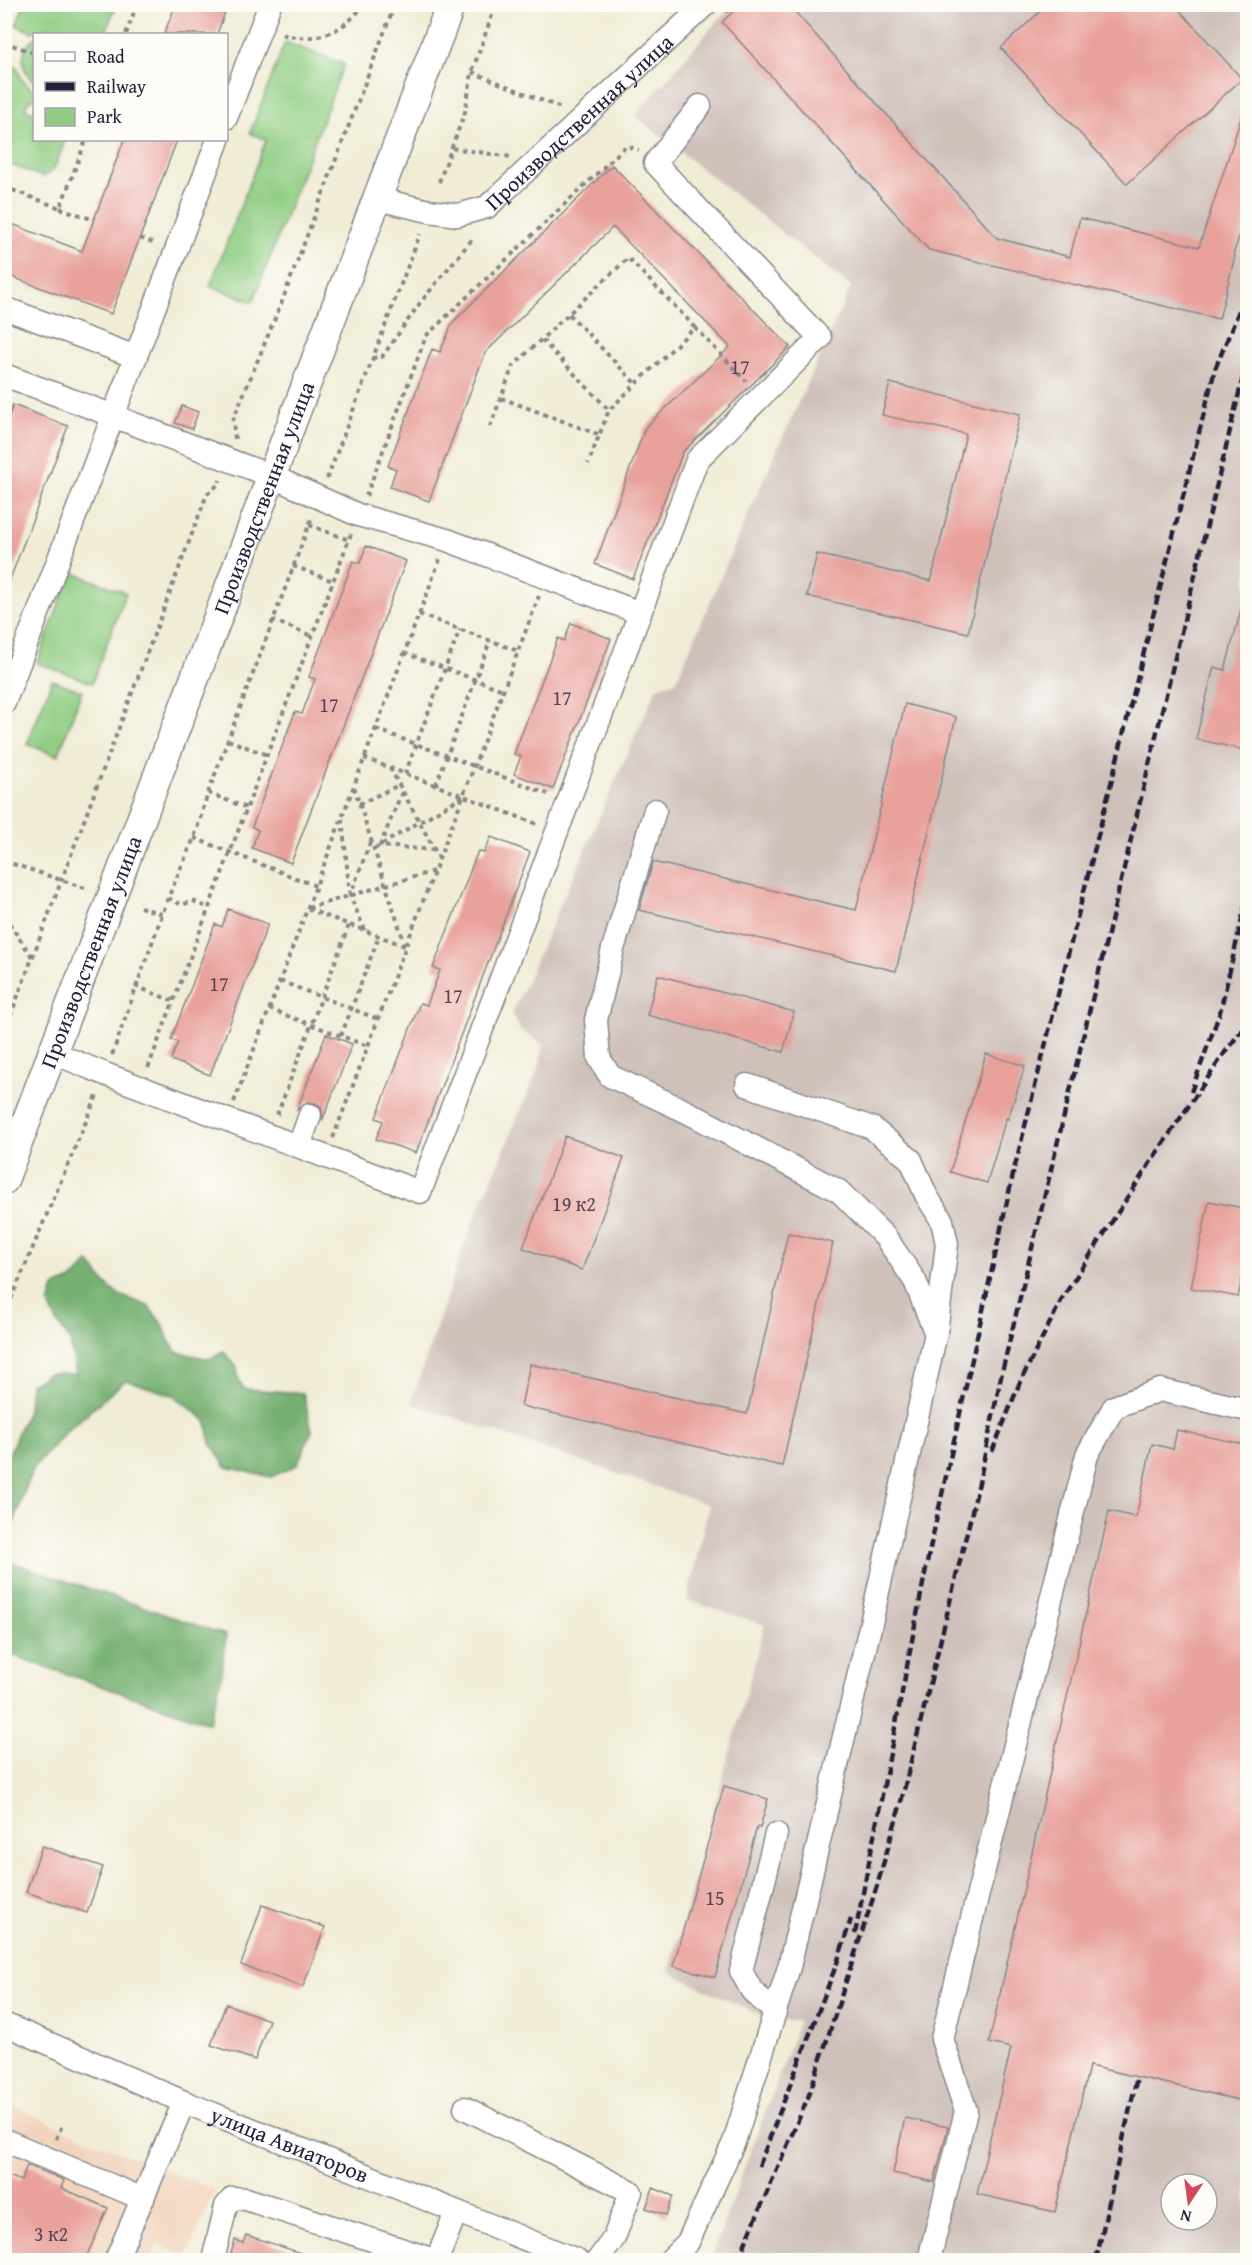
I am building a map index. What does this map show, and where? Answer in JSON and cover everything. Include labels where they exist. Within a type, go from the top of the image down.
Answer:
[{"type":"main road","points":[[377,199],[451,4]]},
{"type":"main road","name":"Производственная улица","points":[[4,1180],[377,199]]},
{"type":"street","points":[[228,113],[270,4]]},
{"type":"street","name":"Производственная улица","points":[[377,199],[458,215],[487,207],[706,4]]},
{"type":"street","points":[[54,1053],[420,1192],[697,460],[820,338],[654,163],[700,106]]},
{"type":"street","points":[[4,703],[218,141]]},
{"type":"street","points":[[4,308],[136,357]]},
{"type":"street","points":[[4,375],[271,476],[358,515],[447,540],[640,613]]},
{"type":"street","points":[[655,810],[613,949],[596,1020],[598,1058],[610,1076],[706,1122],[838,1191],[886,1238],[915,1281],[936,1333]]},
{"type":"street","points":[[670,2260],[688,2242],[734,2142],[789,1967],[866,1646],[936,1333],[947,1244],[942,1221],[926,1195],[910,1160],[872,1128],[747,1085]]},
{"type":"street","points":[[299,1146],[310,1114]]},
{"type":"street","points":[[929,2260],[966,2111],[942,2039],[1087,1455],[1114,1407],[1160,1390],[1248,1410]]},
{"type":"street","points":[[775,2012],[752,1991],[741,1971],[776,1834]]},
{"type":"street","name":"улица Авиаторов","points":[[4,2024],[184,2102],[577,2260]]},
{"type":"street","points":[[116,2260],[184,2102]]},
{"type":"street","points":[[465,2108],[631,2192],[614,2238],[598,2260]]},
{"type":"street","points":[[4,2140],[143,2199]]},
{"type":"street","points":[[213,2260],[226,2206],[233,2198],[246,2199],[435,2260],[456,2212]]},
{"type":"path","points":[[126,33],[137,4]]},
{"type":"path","points":[[261,27],[291,37],[319,37],[334,32],[347,23],[364,4]]},
{"type":"path","points":[[234,446],[236,434],[233,420],[281,304],[395,4]]},
{"type":"path","points":[[439,182],[465,112],[472,72],[496,4]]},
{"type":"path","points":[[4,42],[33,53]]},
{"type":"path","points":[[472,72],[561,108]]},
{"type":"path","points":[[60,208],[86,141]]},
{"type":"path","points":[[147,1073],[426,336],[626,146],[643,151]]},
{"type":"path","points":[[452,148],[514,157]]},
{"type":"path","points":[[4,187],[94,220]]},
{"type":"path","points":[[4,1316],[105,1074],[135,986],[168,898],[194,838],[208,793],[272,620],[420,234]]},
{"type":"path","points":[[372,358],[382,357],[420,303],[474,237]]},
{"type":"path","points":[[490,427],[513,366],[628,258],[751,386]]},
{"type":"path","points":[[569,314],[636,384]]},
{"type":"path","points":[[588,464],[609,410],[695,327]]},
{"type":"path","points":[[542,340],[609,410]]},
{"type":"path","points":[[501,398],[600,435]]},
{"type":"path","points":[[4,1033],[207,494],[219,484],[223,471]]},
{"type":"path","points":[[309,525],[349,540]]},
{"type":"path","points":[[233,1106],[447,540]]},
{"type":"path","points":[[293,566],[333,581]]},
{"type":"path","points":[[326,1156],[546,577]]},
{"type":"path","points":[[419,614],[518,651]]},
{"type":"path","points":[[272,620],[312,636]]},
{"type":"path","points":[[405,774],[460,629]]},
{"type":"path","points":[[436,785],[490,641]]},
{"type":"path","points":[[404,653],[503,690]]},
{"type":"path","points":[[375,729],[568,802]]},
{"type":"path","points":[[228,740],[267,755]]},
{"type":"path","points":[[364,758],[557,831]]},
{"type":"path","points":[[390,768],[439,858]]},
{"type":"path","points":[[359,804],[399,785]]},
{"type":"path","points":[[354,786],[406,946]]},
{"type":"path","points":[[380,846],[402,792]]},
{"type":"path","points":[[208,793],[247,808]]},
{"type":"path","points":[[374,849],[463,796]]},
{"type":"path","points":[[342,818],[350,896],[366,931]]},
{"type":"path","points":[[194,838],[316,886]]},
{"type":"path","points":[[350,896],[371,839]]},
{"type":"path","points":[[380,846],[434,850]]},
{"type":"path","points":[[4,861],[86,888]]},
{"type":"path","points":[[307,909],[434,871]]},
{"type":"path","points":[[168,898],[182,904],[193,901],[209,908]]},
{"type":"path","points":[[140,907],[162,914]]},
{"type":"path","points":[[307,909],[406,946]]},
{"type":"path","points":[[4,916],[33,958]]},
{"type":"path","points":[[274,1121],[349,925]]},
{"type":"path","points":[[341,1036],[379,936]]},
{"type":"path","points":[[280,981],[378,1019]]},
{"type":"path","points":[[135,986],[173,1001]]},
{"type":"path","points":[[269,1009],[368,1046]]},
{"type":"shaded area","points":[[735,5],[1247,5],[1247,2260],[710,2260],[799,2021],[770,2020],[669,1972],[765,1625],[687,1600],[709,1505],[411,1403],[464,1245],[540,1064],[543,1044],[521,1031],[512,1014],[657,687],[676,681],[753,503],[851,287],[635,116],[719,19]]},
{"type":"shaded area","points":[[5,2102],[61,2128],[215,2190],[187,2256],[157,2243],[151,2260],[5,2260]]},
{"type":"green space","points":[[24,4],[116,5],[105,33],[69,33],[63,29],[49,27],[32,32],[16,25]]},
{"type":"green space","points":[[33,39],[33,81],[26,72],[23,60],[29,43]]},
{"type":"green space","points":[[285,42],[344,64],[253,302],[210,286],[266,140],[250,133]]},
{"type":"green space","points":[[5,62],[17,67],[22,80],[33,90],[33,100],[29,99],[25,109],[33,112],[33,141],[65,141],[55,167],[43,177],[5,163]]},
{"type":"green space","points":[[71,572],[126,593],[92,683],[37,663]]},
{"type":"green space","points":[[52,680],[82,691],[58,756],[27,744]]},
{"type":"green space","points":[[89,1262],[117,1294],[148,1306],[163,1325],[169,1341],[177,1352],[210,1359],[223,1351],[236,1365],[239,1380],[244,1389],[303,1393],[312,1431],[297,1465],[271,1477],[226,1467],[211,1443],[206,1421],[175,1396],[126,1380],[68,1430],[33,1468],[13,1525],[10,1562],[226,1635],[221,1679],[209,1723],[5,1653],[5,1464],[28,1408],[30,1384],[50,1373],[76,1374],[70,1341],[57,1322],[49,1304],[54,1287],[72,1280]]},
{"type":"building","points":[[176,4],[228,4],[217,33],[164,33]]},
{"type":"building","points":[[741,4],[788,4],[997,238],[1070,257],[1080,218],[1199,247],[1244,109],[1248,109],[1248,210],[1233,255],[1235,256],[1219,319],[929,250],[722,22]]},
{"type":"building","points":[[1048,4],[1174,4],[1242,79],[1127,184],[1001,48]]},
{"type":"building","points":[[124,141],[177,141],[111,314],[4,274],[4,221],[82,251]]},
{"type":"building","points":[[612,165],[790,347],[683,452],[633,579],[595,564],[645,428],[730,347],[613,227],[485,353],[429,501],[390,487],[396,469],[388,466],[432,349],[440,352],[453,322]]},
{"type":"building","points":[[890,383],[1020,414],[968,633],[807,596],[817,554],[931,581],[966,434],[882,415]]},
{"type":"building","points":[[13,405],[68,426],[6,590],[4,589],[4,428]]},
{"type":"building","points":[[182,406],[198,412],[192,429],[175,423]]},
{"type":"building","points":[[366,546],[406,561],[291,863],[252,848],[258,830],[252,827],[295,712],[302,714],[315,679],[309,677],[353,561],[360,563]]},
{"type":"building","points":[[1242,606],[1248,606],[1248,751],[1196,739],[1214,667],[1225,670]]},
{"type":"building","points":[[571,623],[611,639],[553,789],[514,774],[521,756],[514,754],[558,638],[564,641]]},
{"type":"building","points":[[905,704],[956,717],[896,971],[639,910],[653,862],[856,910]]},
{"type":"building","points":[[491,837],[530,852],[416,1153],[376,1139],[383,1121],[376,1118],[420,1003],[427,1005],[440,970],[433,968],[478,851],[484,853]]},
{"type":"building","points":[[228,909],[268,924],[210,1075],[171,1060],[178,1042],[171,1040],[215,924],[222,927]]},
{"type":"building","points":[[658,975],[794,1012],[783,1052],[647,1015]]},
{"type":"building","points":[[326,1034],[352,1044],[323,1119],[321,1107],[315,1103],[307,1102],[297,1110]]},
{"type":"building","points":[[986,1054],[1025,1066],[1008,1119],[1006,1118],[987,1183],[950,1172]]},
{"type":"building","points":[[565,1136],[624,1158],[582,1270],[523,1248]]},
{"type":"building","points":[[1209,1201],[1248,1209],[1248,1251],[1238,1297],[1191,1288]]},
{"type":"building","points":[[788,1233],[833,1243],[782,1466],[521,1406],[530,1364],[747,1414]]},
{"type":"building","points":[[1177,1430],[1248,1445],[1248,2102],[1089,2066],[1055,2212],[977,2194],[1011,2048],[989,2043],[1109,1511],[1136,1517],[1152,1444],[1173,1449]]},
{"type":"building","points":[[724,1786],[768,1799],[760,1828],[757,1827],[715,1977],[673,1966]]},
{"type":"building","points":[[42,1846],[103,1867],[87,1913],[26,1892]]},
{"type":"building","points":[[262,1905],[325,1927],[303,1987],[241,1965]]},
{"type":"building","points":[[226,2004],[269,2020],[255,2060],[211,2045]]},
{"type":"building","points":[[905,2118],[948,2127],[934,2182],[893,2173]]},
{"type":"building","points":[[27,2165],[64,2180],[61,2188],[108,2208],[85,2260],[4,2260],[4,2174],[21,2181]]},
{"type":"building","points":[[653,2188],[673,2196],[666,2215],[646,2208]]},
{"type":"building","points":[[246,2235],[313,2257],[313,2260],[229,2260],[235,2240],[243,2243]]},
{"type":"railway","points":[[855,1934],[929,1553],[1014,1170],[1215,369],[1248,289]]},
{"type":"railway","points":[[738,2260],[809,2095],[876,1889],[900,1806],[979,1483],[1002,1372],[1248,356]]},
{"type":"railway","points":[[1191,1092],[1220,1012],[1248,894]]},
{"type":"railway","points":[[992,1452],[1020,1382],[1063,1297],[1152,1160],[1228,1048],[1248,1023]]},
{"type":"railway","points":[[759,2166],[837,1963],[851,1919]]},
{"type":"railway","points":[[1096,2260],[1137,2077]]}]
